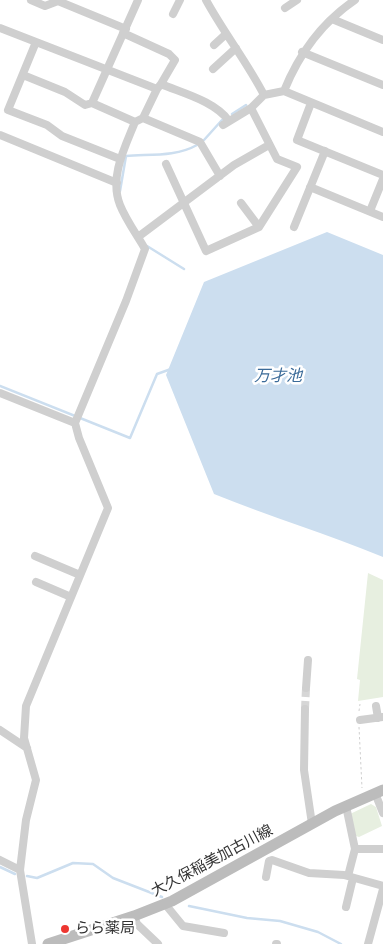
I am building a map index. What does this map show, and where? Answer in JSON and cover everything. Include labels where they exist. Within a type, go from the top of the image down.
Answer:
[{"type":"main road","name":"大久保稲美加古川線","points":[[48,944],[165,904],[346,806],[379,791]]},
{"type":"street","points":[[31,0],[45,6],[58,1],[158,45],[177,62],[159,86],[143,118],[135,122],[120,159],[117,183],[120,206],[145,249],[126,301],[75,423],[79,438],[103,491],[108,508],[26,706],[23,722],[27,748],[36,780],[25,829],[20,870],[32,944]]},
{"type":"street","points":[[92,104],[138,0]]},
{"type":"street","points":[[173,14],[180,0]]},
{"type":"street","points":[[206,0],[226,34],[250,68],[264,95]]},
{"type":"street","points":[[285,8],[297,0]]},
{"type":"street","points":[[284,91],[302,52],[332,19],[355,0]]},
{"type":"street","points":[[332,19],[383,40]]},
{"type":"street","points":[[0,28],[107,69],[159,86],[202,97],[224,114],[226,123],[251,108],[264,95],[284,91],[383,132]]},
{"type":"street","points":[[214,45],[226,34]]},
{"type":"street","points":[[8,110],[36,42]]},
{"type":"street","points":[[213,69],[236,48]]},
{"type":"street","points":[[302,52],[383,85]]},
{"type":"street","points":[[23,75],[64,92],[85,105],[92,104],[135,122]]},
{"type":"street","points":[[311,103],[297,140],[383,174]]},
{"type":"street","points":[[0,107],[47,125],[62,136],[120,159]]},
{"type":"street","points":[[166,164],[176,177],[184,203],[206,251],[259,227],[296,167],[277,159],[251,108]]},
{"type":"street","points":[[143,118],[181,130],[200,142],[220,176]]},
{"type":"street","points":[[0,135],[117,183]]},
{"type":"street","points":[[138,237],[220,176],[269,145]]},
{"type":"street","points":[[294,227],[325,151]]},
{"type":"street","points":[[370,211],[383,179]]},
{"type":"street","points":[[310,187],[383,217]]},
{"type":"street","points":[[241,203],[259,227]]},
{"type":"street","points":[[0,393],[75,423]]},
{"type":"street","points":[[35,556],[80,575]]},
{"type":"street","points":[[36,582],[71,597]]},
{"type":"street","points":[[306,688],[308,660]]},
{"type":"street","points":[[360,720],[381,718],[376,706]]},
{"type":"street","points":[[305,709],[304,770],[312,824]]},
{"type":"street","points":[[0,730],[27,748]]},
{"type":"street","points":[[379,791],[383,813]]},
{"type":"street","points":[[346,806],[354,849],[346,907]]},
{"type":"street","points":[[354,849],[383,849]]},
{"type":"street","points":[[0,860],[20,870]]},
{"type":"street","points":[[266,876],[269,861],[272,860],[309,873],[351,877],[383,887],[369,944]]},
{"type":"street","points":[[165,904],[183,926],[224,933]]},
{"type":"street","points":[[134,916],[137,924],[158,944]]},
{"type":"path","points":[[360,704],[359,751],[364,798]]},
{"type":"green space","points":[[368,573],[383,580],[383,697],[358,701],[360,680],[357,679]]},
{"type":"green space","points":[[371,804],[376,807],[382,826],[359,837],[356,836],[350,814]]},
{"type":"water","name":"万才池","points":[[327,232],[383,255],[383,557],[214,494],[166,375],[204,282]]},
{"type":"waterway","points":[[232,114],[246,105]]},
{"type":"waterway","points":[[204,140],[222,120]]},
{"type":"waterway","points":[[120,191],[126,156],[180,152],[197,145]]},
{"type":"waterway","points":[[147,246],[184,269]]},
{"type":"waterway","points":[[0,386],[130,438],[157,374],[171,369]]},
{"type":"waterway","points":[[27,876],[37,878],[73,863],[93,864],[113,878],[162,897]]},
{"type":"waterway","points":[[0,867],[15,874]]},
{"type":"waterway","points":[[189,906],[247,918],[280,921],[318,932],[341,944]]},
{"type":"tunnel","points":[[305,709],[306,688]]},
{"type":"place","name":"らら薬局","points":[[65,929]]}]
